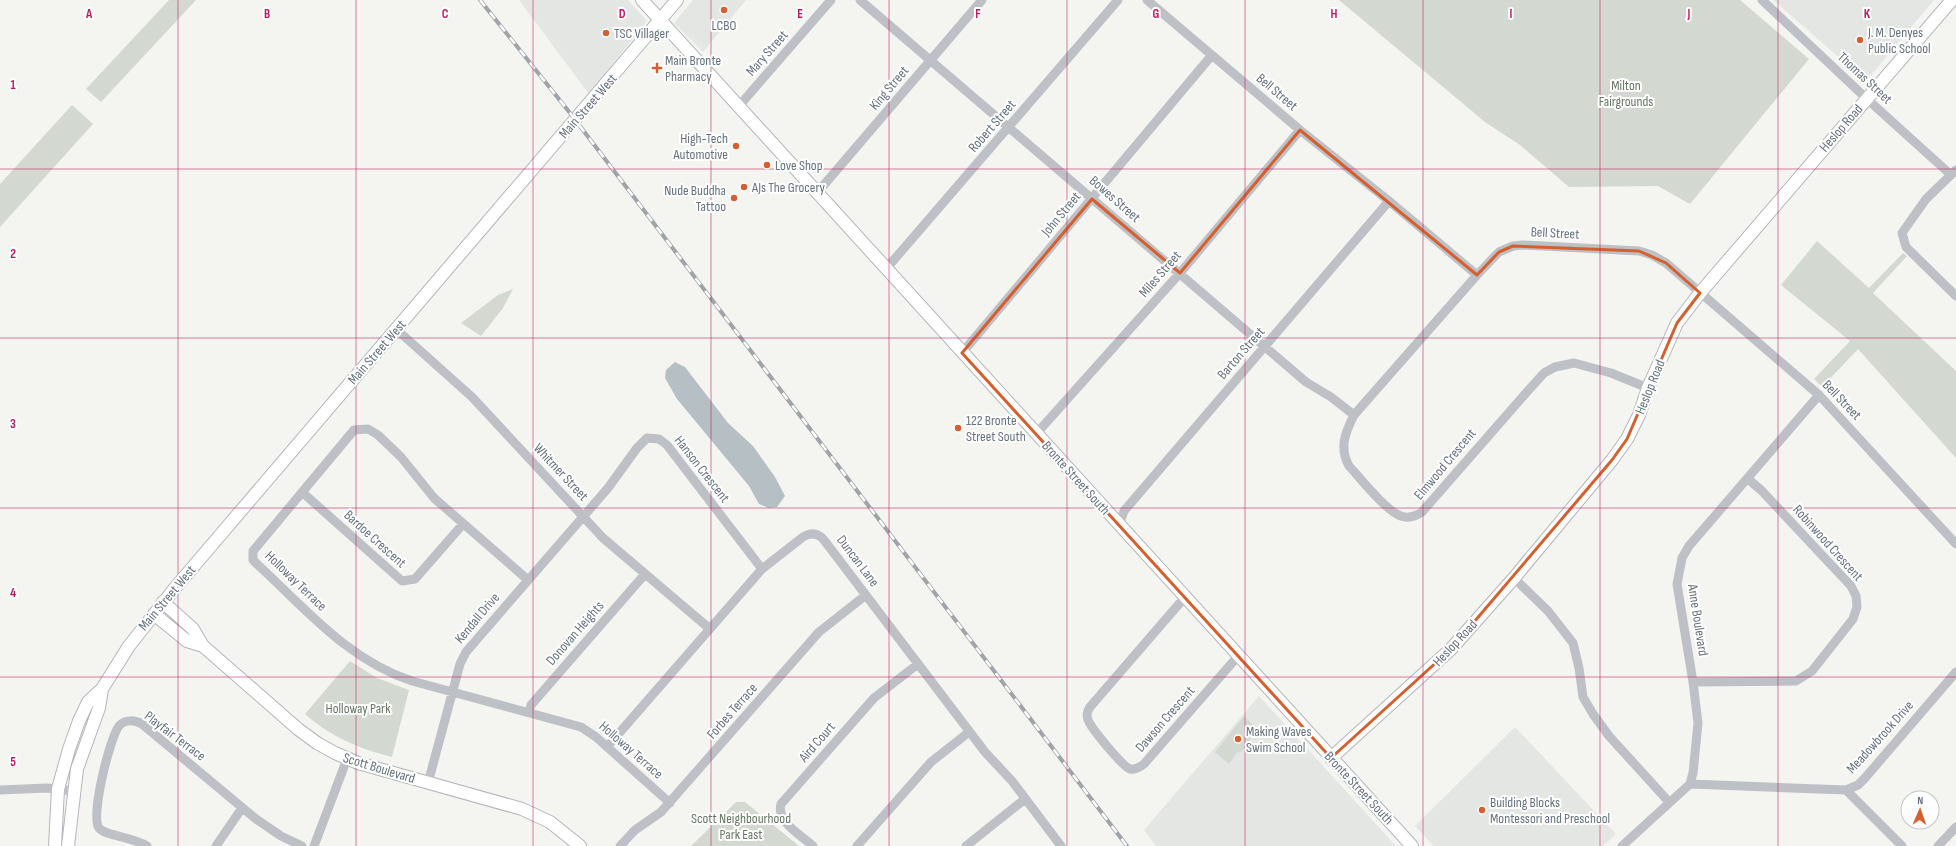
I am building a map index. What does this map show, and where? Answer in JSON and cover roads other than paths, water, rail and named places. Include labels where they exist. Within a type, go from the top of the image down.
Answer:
[{"type":"main road","name":"Bronte Street South","points":[[642,0],[1412,846]]},
{"type":"main road","name":"Main Street West","points":[[55,846],[58,789],[67,755],[88,702],[102,689],[129,646],[163,602],[677,0]]},
{"type":"main road","name":"Heslop Road","points":[[1331,758],[1406,692],[1451,649],[1581,499],[1627,439],[1639,415],[1648,388],[1677,323],[1700,293],[1952,0]]},
{"type":"main road","name":"Scott Boulevard","points":[[163,602],[193,629],[203,646],[309,738],[325,748],[347,759],[511,805],[532,813],[556,827],[580,846]]},
{"type":"main road","name":"Scott Boulevard","points":[[154,614],[187,641],[203,646]]},
{"type":"main road","name":"Main Street West","points":[[68,846],[77,769],[99,708],[102,689]]},
{"type":"street","name":"Mary Street","points":[[739,106],[831,0]]},
{"type":"street","name":"Bowes Street","points":[[860,0],[1306,382],[1331,397],[1354,415]]},
{"type":"street","name":"King Street","points":[[817,193],[982,0]]},
{"type":"street","name":"Robert Street","points":[[886,269],[1118,0]]},
{"type":"street","name":"Bell Street","points":[[1147,0],[1300,130],[1390,201],[1477,275],[1499,252],[1513,246],[1639,251],[1652,255],[1666,263],[1819,395],[1956,544]]},
{"type":"street","name":"Thomas Street","points":[[1762,0],[1867,99],[1953,172]]},
{"type":"street","name":"John Street","points":[[962,353],[1212,55]]},
{"type":"street","name":"Miles Street","points":[[1036,434],[1180,273],[1300,130]]},
{"type":"street","points":[[1953,172],[1909,221],[1902,233],[1903,241],[1906,247],[1956,296]]},
{"type":"street","name":"Barton Street","points":[[1119,525],[1124,511],[1390,201]]},
{"type":"street","name":"Elmwood Crescent","points":[[1477,275],[1354,415],[1347,428],[1343,447],[1345,458],[1350,466],[1392,512],[1402,516],[1413,517],[1422,512],[1526,393],[1544,374],[1555,367],[1574,363],[1583,365],[1611,373],[1648,388]]},
{"type":"street","name":"Whitmer Street","points":[[396,329],[472,397],[603,538],[710,629]]},
{"type":"street","name":"Anne Boulevard","points":[[1690,784],[1693,773],[1698,723],[1677,584],[1679,567],[1689,546],[1819,395]]},
{"type":"street","name":"Holloway Terrace","points":[[528,580],[430,494],[398,454],[368,429],[354,430],[252,551],[253,560],[323,626],[357,655],[389,673],[581,728],[607,747],[670,802]]},
{"type":"street","name":"Hanson Crescent","points":[[583,516],[608,488],[642,442],[646,438],[659,439],[667,445],[762,569]]},
{"type":"street","name":"Robinwood Crescent","points":[[1693,682],[1796,681],[1812,671],[1844,632],[1853,619],[1857,607],[1856,596],[1851,586],[1761,490],[1748,479]]},
{"type":"street","name":"Bardoe Crescent","points":[[302,492],[402,581],[415,579],[463,524]]},
{"type":"street","name":"Kendall Drive","points":[[428,782],[460,664],[466,652],[583,516]]},
{"type":"street","name":"Duncan Lane","points":[[607,747],[762,569],[806,535],[816,534],[824,540],[969,732],[1026,799],[1061,846]]},
{"type":"street","name":"Donovan Heights","points":[[529,713],[531,705],[645,574]]},
{"type":"street","points":[[1514,578],[1548,611],[1573,644],[1579,668],[1583,697],[1608,736],[1669,802]]},
{"type":"street","name":"Forbes Terrace","points":[[620,846],[635,830],[661,812],[819,632],[866,595]]},
{"type":"street","name":"Dawson Crescent","points":[[1185,597],[1087,712],[1088,721],[1121,763],[1131,769],[1136,769],[1144,764],[1238,656]]},
{"type":"street","name":"Aird Court","points":[[813,846],[783,819],[780,811],[782,804],[874,698],[918,664]]},
{"type":"street","name":"Meadowbrook Drive","points":[[1690,784],[1846,790],[1858,785],[1956,672]]},
{"type":"street","name":"Playfair Terrace","points":[[147,846],[132,838],[103,832],[98,827],[95,820],[101,781],[109,751],[119,726],[128,721],[134,721],[142,724],[242,808],[281,836],[302,846]]},
{"type":"street","points":[[857,846],[931,762],[969,732]]},
{"type":"street","points":[[314,846],[347,759]]},
{"type":"street","points":[[1622,846],[1690,784]]},
{"type":"street","points":[[0,790],[47,788],[74,791]]},
{"type":"street","points":[[1846,790],[1902,846]]},
{"type":"street","points":[[966,846],[1026,799]]},
{"type":"street","points":[[216,846],[242,808]]},
{"type":"street","points":[[1938,846],[1956,827]]},
{"type":"railway","points":[[480,0],[570,113],[1127,846]]},
{"type":"place","name":"LCBO","points":[[724,10]]},
{"type":"place","name":"TSC Villager","points":[[606,33]]},
{"type":"place","name":"J. M. Denyes Public School","points":[[1860,40]]},
{"type":"place","name":"Main Bronte Pharmacy","points":[[657,68]]},
{"type":"place","name":"High-Tech Automotive","points":[[736,146]]},
{"type":"place","name":"Love Shop","points":[[767,165]]},
{"type":"place","name":"AJs The Grocery","points":[[744,187]]},
{"type":"place","name":"Nude Buddha Tattoo","points":[[734,198]]},
{"type":"place","name":"122 Bronte Street South","points":[[958,428]]},
{"type":"place","name":"Making Waves Swim School","points":[[1238,739]]},
{"type":"place","name":"Building Blocks Montessori and Preschool","points":[[1482,810]]},
{"type":"park label","name":"Milton Fairgrounds","points":[[1626,94]]},
{"type":"park label","name":"Holloway Park","points":[[358,708]]},
{"type":"park label","name":"Scott Neighbourhood Park East","points":[[741,826]]}]
